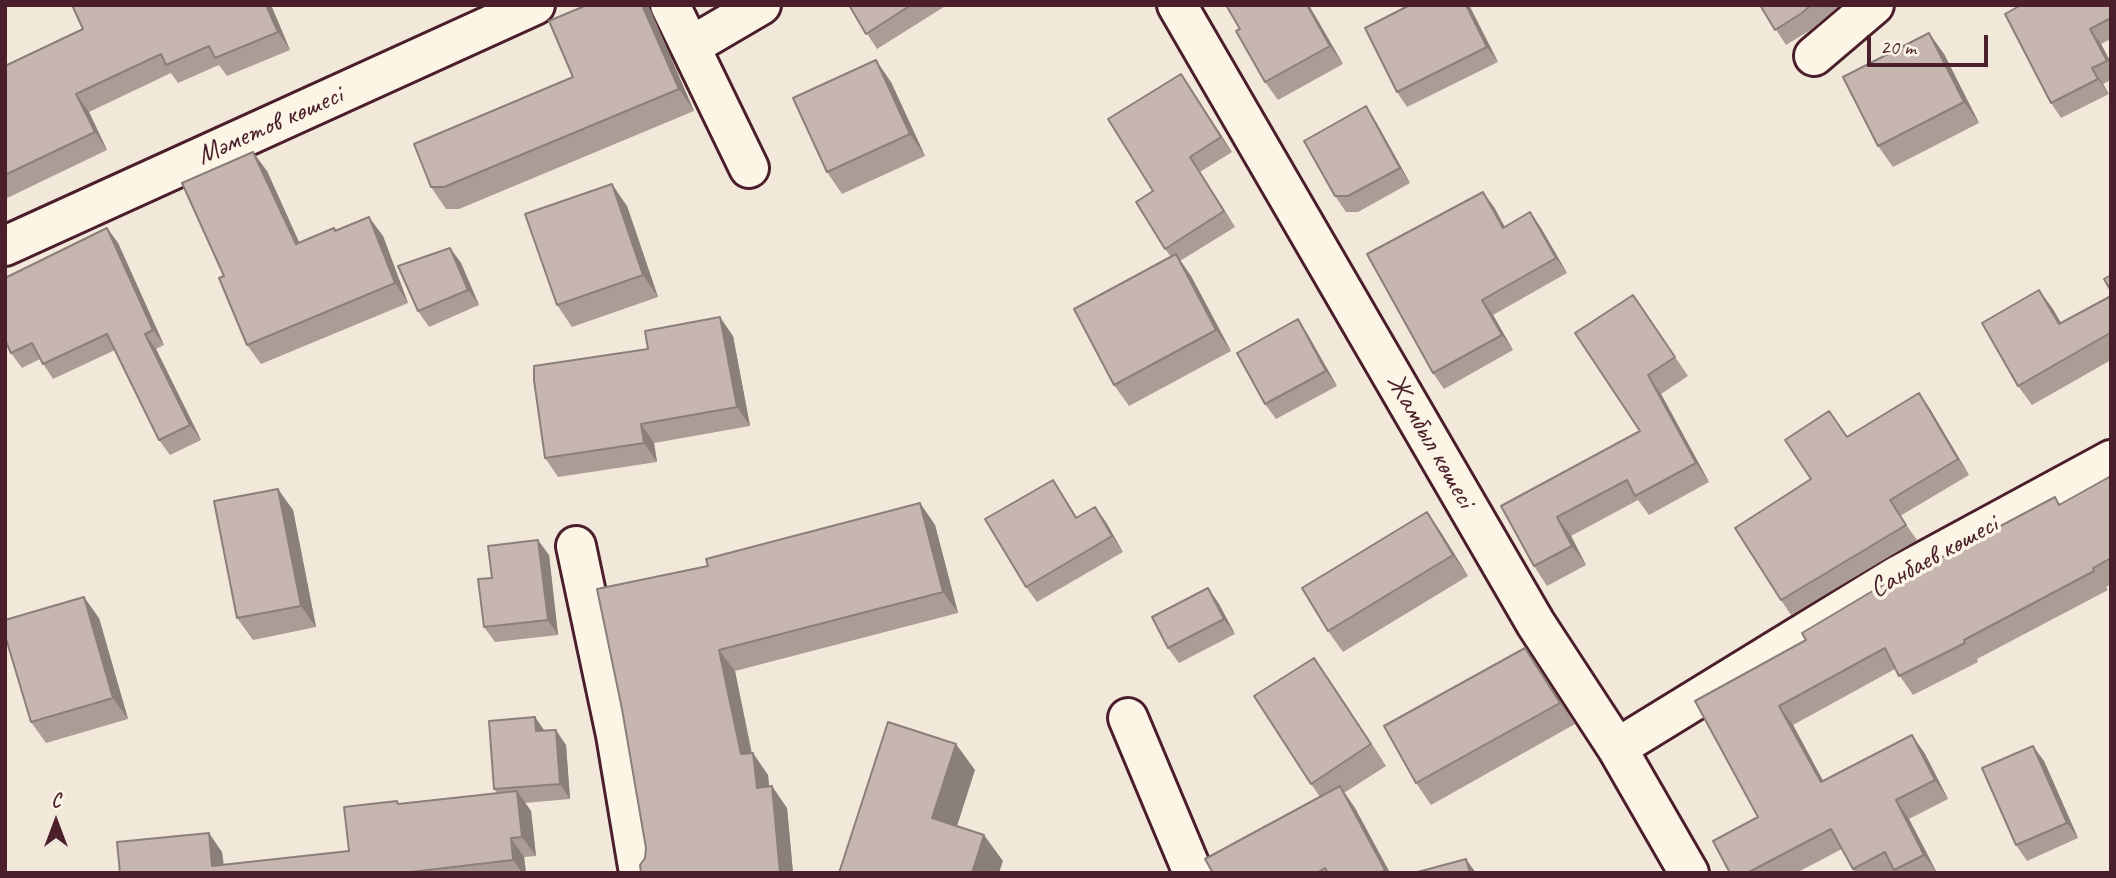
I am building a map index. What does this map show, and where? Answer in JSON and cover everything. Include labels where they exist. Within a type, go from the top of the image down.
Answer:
[{"type":"street","name":"Мәметов көшесі","points":[[5,246],[535,5]]},
{"type":"street","points":[[670,5],[748,168]]},
{"type":"street","points":[[691,46],[761,5]]},
{"type":"street","name":"Жамбыл көшесі","points":[[1177,5],[1536,624],[1617,748],[1689,873]]},
{"type":"street","points":[[1814,56],[1874,5]]},
{"type":"street","name":"Санбаев көшесі","points":[[1617,748],[1897,576],[2111,460]]},
{"type":"street","points":[[576,546],[616,735],[639,873]]},
{"type":"street","points":[[1128,718],[1193,873]]},
{"type":"building","points":[[72,5],[266,5],[278,32],[215,58],[209,46],[166,65],[161,54],[76,94],[95,132],[5,175],[5,66],[83,29]]},
{"type":"building","points":[[587,5],[642,5],[679,89],[444,187],[431,187],[414,144],[573,77],[549,21]]},
{"type":"building","points":[[849,5],[911,5],[866,34]]},
{"type":"building","points":[[1226,5],[1307,5],[1330,46],[1265,82],[1236,31],[1240,29]]},
{"type":"building","points":[[1410,5],[1466,5],[1487,47],[1397,92],[1365,28]]},
{"type":"building","points":[[1760,5],[1811,5],[1775,30]]},
{"type":"building","points":[[2021,5],[2111,5],[2111,18],[2090,29],[2107,61],[2092,68],[2098,79],[2051,103],[2005,14]]},
{"type":"building","points":[[1929,33],[1964,102],[1878,146],[1843,77]]},
{"type":"building","points":[[876,60],[910,134],[827,172],[793,98]]},
{"type":"building","points":[[1181,74],[1221,137],[1190,157],[1224,211],[1165,249],[1136,202],[1153,191],[1108,119]]},
{"type":"building","points":[[1366,106],[1400,168],[1348,196],[1335,196],[1304,141]]},
{"type":"building","points":[[253,152],[296,244],[369,217],[395,283],[247,345],[219,278],[224,276],[182,183]]},
{"type":"building","points":[[612,184],[643,275],[557,305],[525,214]]},
{"type":"building","points":[[1483,192],[1503,228],[1530,212],[1556,258],[1482,300],[1502,335],[1433,373],[1367,254]]},
{"type":"building","points":[[107,228],[153,330],[145,334],[190,425],[159,440],[107,334],[43,364],[32,343],[11,353],[5,340],[5,278]]},
{"type":"building","points":[[450,248],[468,290],[418,311],[398,266]]},
{"type":"building","points":[[1176,254],[1216,330],[1114,385],[1074,309]]},
{"type":"building","points":[[2111,275],[2111,291],[2104,279]]},
{"type":"building","points":[[2039,290],[2059,324],[2111,296],[2111,334],[2018,386],[1982,323]]},
{"type":"building","points":[[1633,295],[1675,357],[1648,375],[1696,463],[1635,496],[1627,480],[1557,517],[1572,546],[1534,566],[1501,506],[1640,431],[1575,333]]},
{"type":"building","points":[[720,317],[737,407],[641,424],[644,443],[545,458],[534,366],[648,349],[645,331]]},
{"type":"building","points":[[1298,319],[1326,371],[1265,404],[1237,353]]},
{"type":"building","points":[[1919,393],[1958,459],[1890,500],[1906,525],[1781,600],[1735,528],[1811,479],[1785,440],[1829,411],[1847,437]]},
{"type":"building","points":[[2111,476],[2111,558],[2093,568],[2094,571],[1964,640],[1965,643],[1899,676],[1885,648],[1779,706],[1821,782],[1912,735],[1935,780],[1896,800],[1924,855],[1894,870],[1885,852],[1853,869],[1831,829],[1747,873],[1730,873],[1713,841],[1758,817],[1695,701],[1806,640],[1802,633],[1928,558],[1931,563],[2055,497],[2059,505]]},
{"type":"building","points":[[1053,480],[1076,518],[1095,507],[1112,536],[1026,587],[985,519]]},
{"type":"building","points":[[278,489],[301,606],[237,618],[214,501]]},
{"type":"building","points":[[920,503],[943,592],[719,650],[741,754],[753,753],[757,788],[772,786],[780,873],[641,873],[640,865],[645,858],[646,848],[622,709],[597,589],[708,566],[706,559]]},
{"type":"building","points":[[1427,512],[1453,555],[1328,631],[1302,588]]},
{"type":"building","points":[[538,540],[548,620],[484,627],[478,579],[492,578],[488,546]]},
{"type":"building","points":[[1208,588],[1224,619],[1168,648],[1152,617]]},
{"type":"building","points":[[84,597],[113,698],[31,722],[5,635],[5,620]]},
{"type":"building","points":[[1525,648],[1560,703],[1416,783],[1384,726]]},
{"type":"building","points":[[1314,658],[1371,744],[1311,784],[1254,696]]},
{"type":"building","points":[[535,717],[536,731],[556,730],[560,784],[494,789],[489,721]]},
{"type":"building","points":[[888,722],[956,744],[932,818],[984,835],[972,873],[839,873]]},
{"type":"building","points":[[2033,746],[2067,823],[2016,845],[1982,768]]},
{"type":"building","points":[[1340,786],[1385,870],[1380,873],[1328,873],[1325,868],[1316,873],[1213,873],[1205,859]]},
{"type":"building","points":[[517,791],[522,837],[511,838],[513,860],[402,873],[120,873],[117,842],[209,833],[212,866],[349,851],[344,807]]},
{"type":"building","points":[[1466,859],[1470,873],[1414,873]]}]
